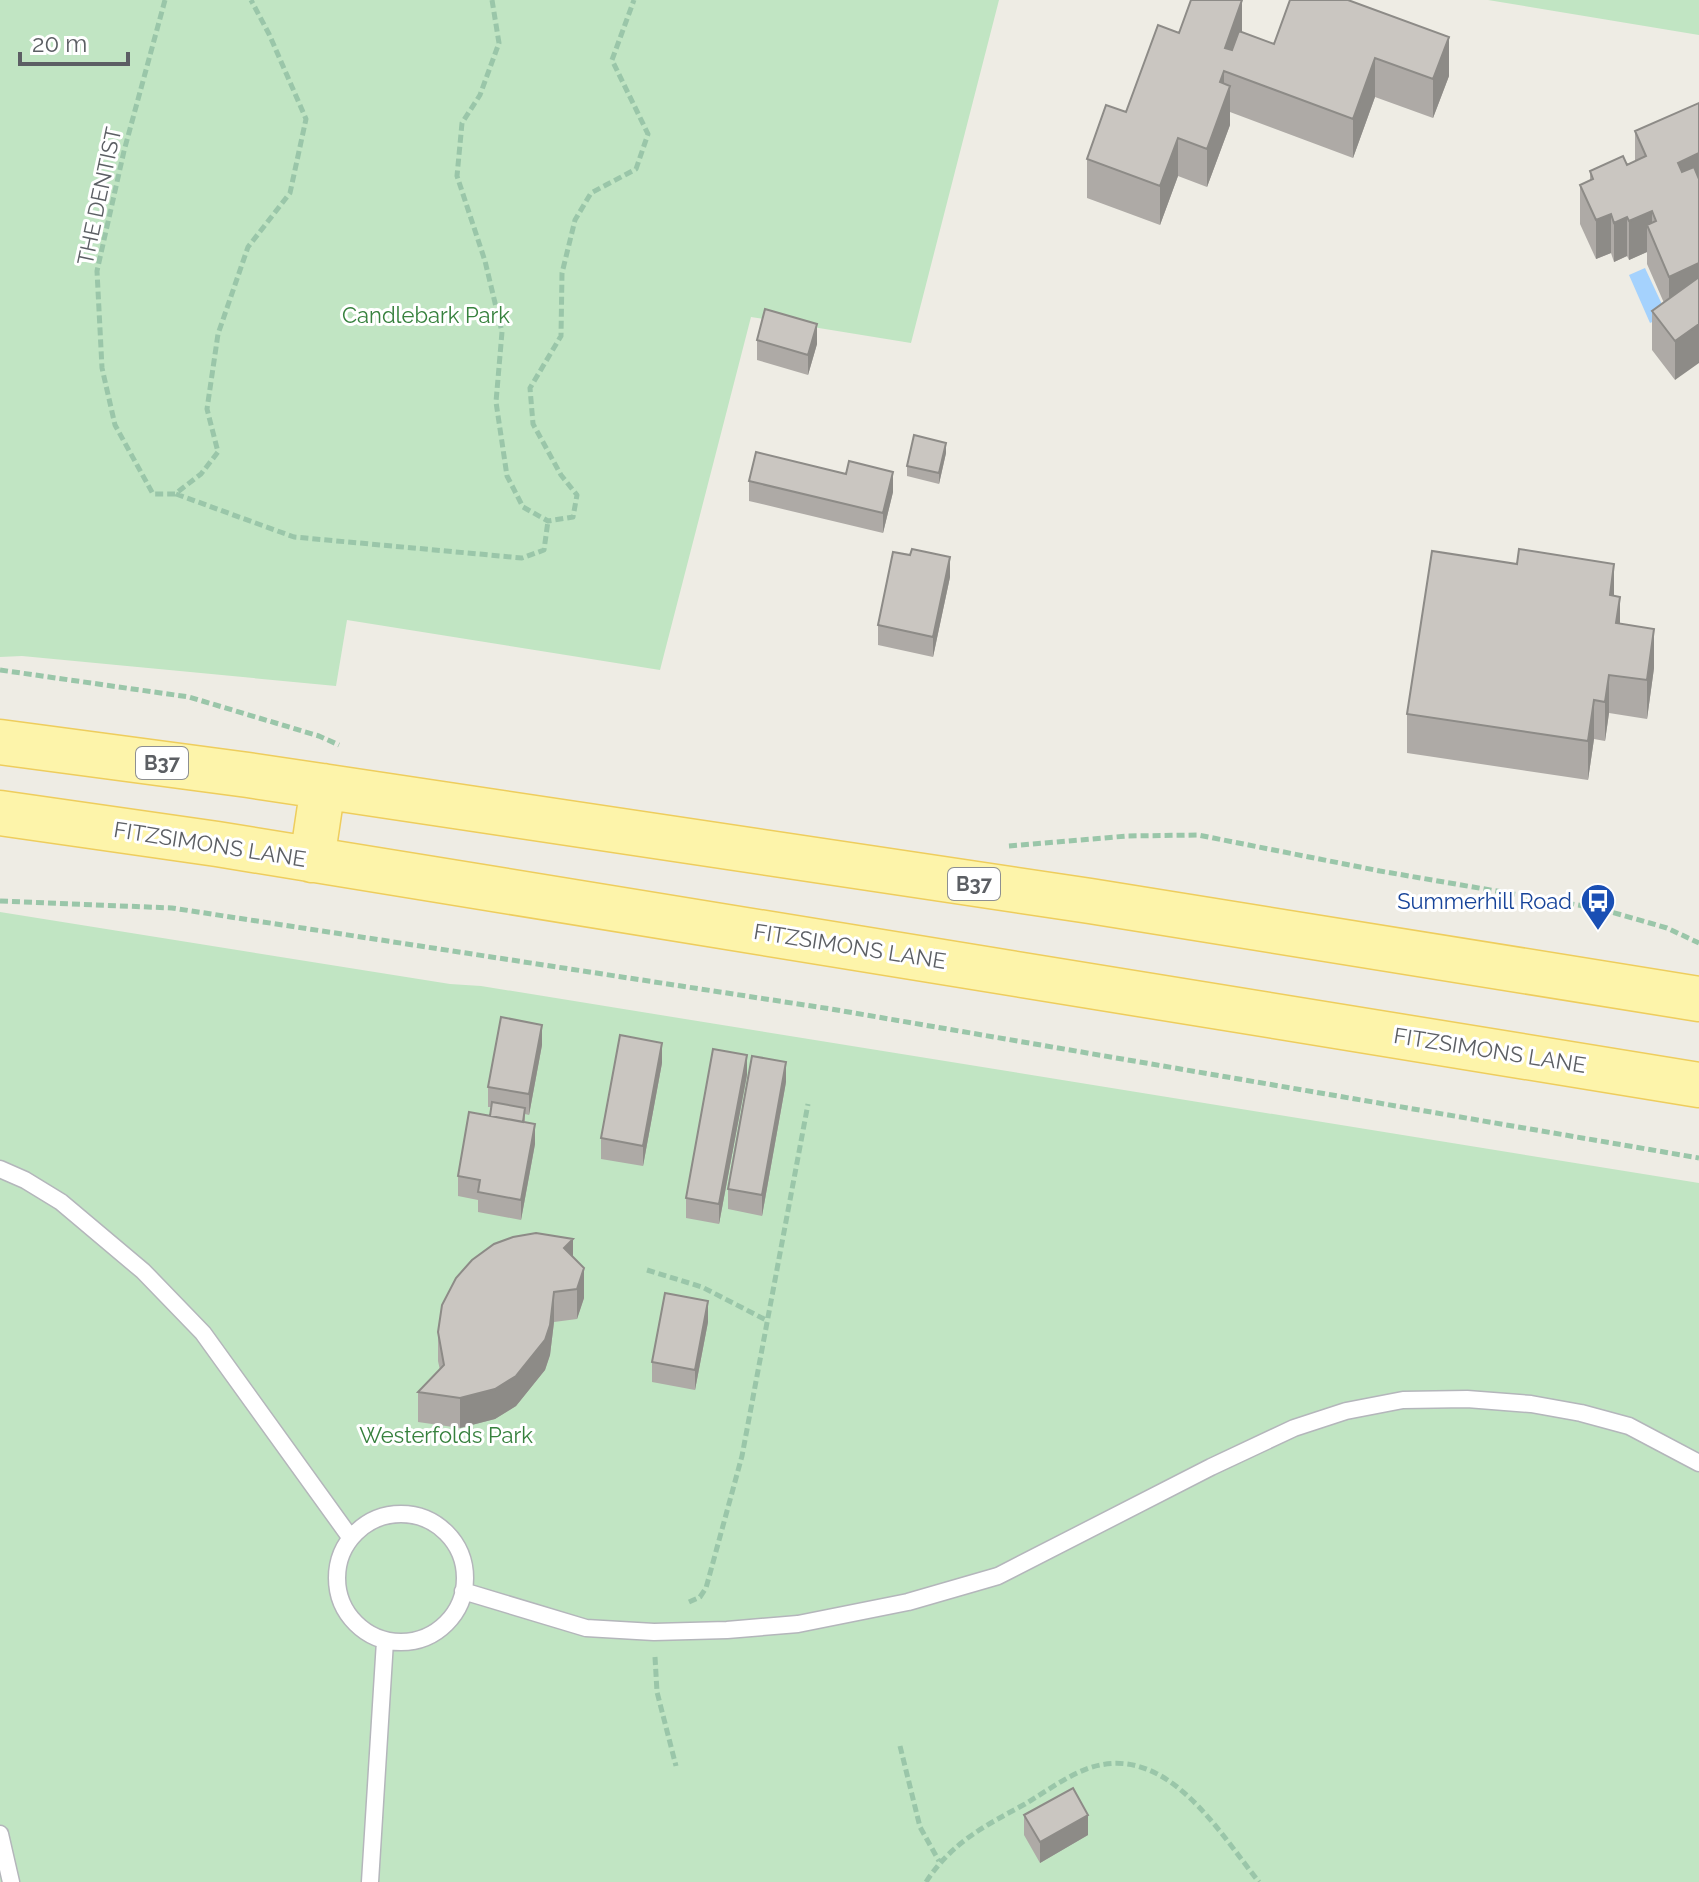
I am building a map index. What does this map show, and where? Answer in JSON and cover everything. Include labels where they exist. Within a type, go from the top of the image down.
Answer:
[{"type":"main road","name":"B37","points":[[0,742],[323,786],[1090,901],[1699,999]]},
{"type":"main road","points":[[312,860],[323,786]]},
{"type":"main road","name":"FITZSIMONS LANE","points":[[0,813],[312,860],[1699,1085]]},
{"type":"lane","points":[[0,1169],[61,1202],[143,1271],[203,1333],[350,1537]]},
{"type":"lane","points":[[463,1591],[586,1628],[654,1632],[798,1624],[908,1602],[998,1576],[1294,1428],[1346,1411],[1403,1400],[1467,1399],[1531,1404],[1581,1413],[1629,1426],[1699,1463]]},
{"type":"lane","points":[[397,1513],[419,1516],[439,1525],[449,1534],[460,1553],[465,1575],[455,1612],[429,1636],[418,1640],[385,1641],[364,1631],[349,1616],[339,1596],[336,1575],[341,1553],[350,1537],[366,1522],[397,1513]]},
{"type":"lane","points":[[370,1882],[385,1641]]},
{"type":"lane","points":[[0,1834],[11,1882]]},
{"type":"path","name":"THE DENTIST","points":[[165,0],[124,151],[97,271],[102,368],[115,425],[153,494],[175,494]]},
{"type":"path","points":[[175,494],[201,474],[218,452],[207,409],[218,334],[248,247],[290,193],[306,119],[251,0]]},
{"type":"path","points":[[492,0],[499,43],[480,95],[462,123],[457,176],[485,261],[502,332],[496,402],[507,476],[523,507],[548,521],[573,517],[577,495],[561,475],[533,424],[530,388],[561,336],[562,273],[575,220],[591,193],[636,169],[648,134],[612,60],[634,0]]},
{"type":"path","points":[[175,494],[294,537],[522,558],[544,550],[548,521]]},
{"type":"path","points":[[0,670],[189,697],[319,736]]},
{"type":"path","points":[[1002,847],[1127,836],[1198,835],[1380,871],[1601,909],[1667,928],[1699,943]]},
{"type":"path","points":[[0,901],[172,908],[831,1009],[1699,1158]]},
{"type":"path","points":[[689,1602],[700,1597],[706,1588],[742,1456],[808,1104]]},
{"type":"path","points":[[647,1270],[693,1283],[766,1320]]},
{"type":"path","points":[[654,1632],[657,1692],[676,1766]]},
{"type":"path","points":[[900,1746],[920,1827],[939,1861]]},
{"type":"path","points":[[926,1882],[939,1861],[971,1834],[1088,1768],[1123,1764],[1154,1771],[1178,1788],[1201,1809],[1259,1882]]},
{"type":"green space","name":"Candlebark Park","points":[[0,0],[999,0],[911,343],[751,317],[660,670],[347,620],[336,686],[22,656],[0,657]]},
{"type":"green space","points":[[1488,0],[1699,0],[1699,35]]},
{"type":"green space","name":"Westerfolds Park","points":[[0,912],[450,984],[481,986],[1699,1183],[1699,1882],[0,1882]]},
{"type":"water","points":[[1645,268],[1667,315],[1650,323],[1629,275]]},
{"type":"building","points":[[1191,0],[1242,0],[1225,48],[1232,50],[1239,31],[1274,44],[1290,0],[1348,0],[1449,37],[1433,79],[1375,58],[1353,119],[1224,71],[1220,82],[1230,86],[1207,149],[1178,138],[1160,186],[1087,159],[1106,105],[1126,112],[1158,25],[1179,33]]},
{"type":"building","points":[[1699,103],[1699,153],[1678,163],[1682,172],[1694,167],[1699,179],[1699,263],[1669,277],[1647,225],[1656,221],[1652,211],[1629,221],[1627,217],[1614,223],[1611,214],[1596,220],[1580,185],[1593,179],[1590,171],[1623,156],[1627,165],[1646,156],[1635,131]]},
{"type":"building","points":[[1699,277],[1699,324],[1675,341],[1652,311]]},
{"type":"building","points":[[765,309],[817,324],[808,355],[757,340]]},
{"type":"building","points":[[914,435],[946,443],[939,473],[907,466]]},
{"type":"building","points":[[756,452],[846,474],[849,461],[893,472],[883,513],[749,481]]},
{"type":"building","points":[[912,549],[950,557],[933,637],[878,625],[893,552],[910,555]]},
{"type":"building","points":[[1519,549],[1614,564],[1610,595],[1620,597],[1616,623],[1654,629],[1647,680],[1609,675],[1605,702],[1594,700],[1588,741],[1407,714],[1432,551],[1517,564]]},
{"type":"building","points":[[501,1017],[542,1025],[529,1094],[488,1087]]},
{"type":"building","points":[[620,1035],[662,1043],[643,1146],[601,1138]]},
{"type":"building","points":[[713,1049],[747,1055],[719,1204],[686,1198]]},
{"type":"building","points":[[752,1056],[786,1062],[762,1195],[728,1189]]},
{"type":"building","points":[[492,1102],[525,1108],[523,1122],[490,1116]]},
{"type":"building","points":[[469,1112],[535,1124],[521,1200],[478,1192],[480,1180],[458,1176]]},
{"type":"building","points":[[536,1233],[573,1239],[564,1248],[584,1268],[577,1289],[554,1292],[545,1340],[516,1376],[495,1389],[460,1398],[418,1392],[444,1365],[438,1332],[442,1305],[456,1278],[472,1260],[494,1244]]},
{"type":"building","points":[[665,1293],[708,1301],[695,1370],[652,1362]]},
{"type":"building","points":[[1073,1788],[1088,1815],[1040,1842],[1024,1815]]},
{"type":"place","name":"Summerhill Road","points":[[1598,932]]}]
